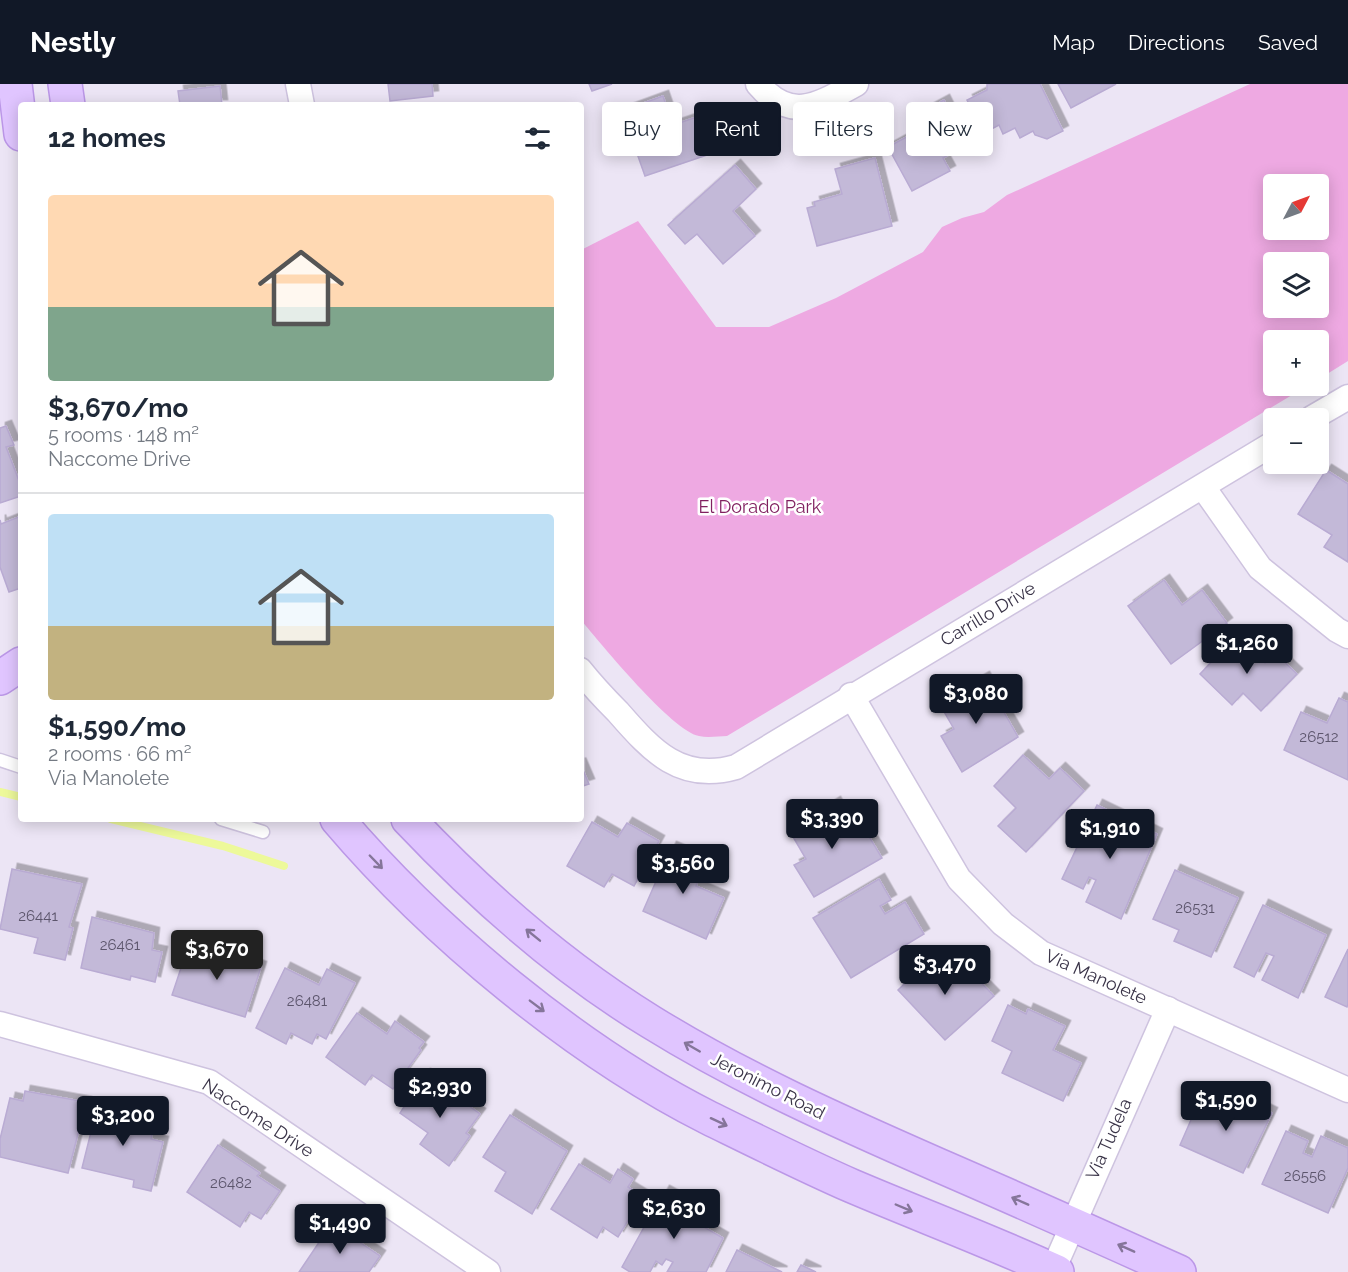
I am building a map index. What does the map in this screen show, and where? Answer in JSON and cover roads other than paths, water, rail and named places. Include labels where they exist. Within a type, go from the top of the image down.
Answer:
[{"type":"main road","points":[[15,84],[18,109]]},
{"type":"main road","points":[[64,84],[67,102]]},
{"type":"main road","points":[[0,678],[18,666]]},
{"type":"main road","points":[[340,822],[414,902],[498,975],[585,1042],[649,1083],[707,1117],[850,1185],[1055,1271]]},
{"type":"main road","name":"Jeronimo Road","points":[[411,822],[492,901],[569,965],[649,1021],[730,1069],[796,1103],[1179,1272]]},
{"type":"street","points":[[298,84],[301,102]]},
{"type":"street","points":[[765,92],[795,108],[812,106],[856,84]]},
{"type":"street","points":[[1329,408],[1348,397]]},
{"type":"street","name":"Carrillo Drive","points":[[584,674],[653,749],[683,768],[716,772],[736,767],[851,695],[1203,487],[1263,449]]},
{"type":"street","points":[[1203,487],[1260,568],[1337,630],[1348,636]]},
{"type":"street","name":"Via Manolete","points":[[851,695],[969,893],[1003,924],[1041,953],[1348,1090]]},
{"type":"street","name":"Via Tudela","points":[[1055,1271],[1089,1184],[1168,1009]]},
{"type":"street","name":"Naccome Drive","points":[[0,1024],[209,1082],[475,1269]]},
{"type":"lane","points":[[0,760],[18,766]]},
{"type":"lane","points":[[231,822],[263,832]]},
{"type":"waterway","points":[[0,792],[18,796]]},
{"type":"waterway","points":[[123,822],[223,846],[284,866]]},
{"type":"park label","name":"El Dorado Park","points":[[760,507]]}]
